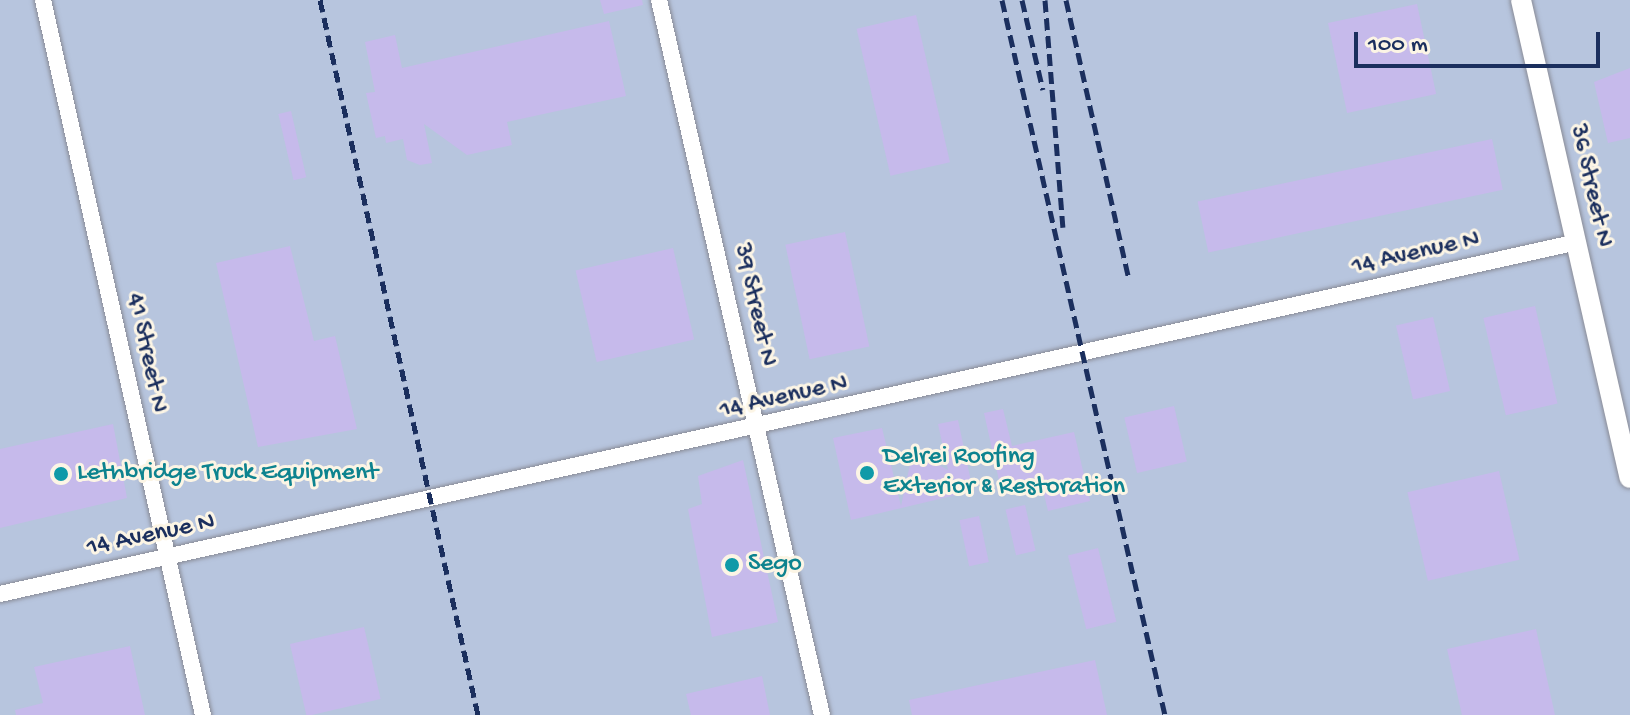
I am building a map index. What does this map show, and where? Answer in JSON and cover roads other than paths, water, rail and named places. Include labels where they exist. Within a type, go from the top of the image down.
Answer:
[{"type":"street","name":"41 Street N","points":[[43,0],[203,715]]},
{"type":"street","name":"39 Street N","points":[[659,0],[822,715]]},
{"type":"street","name":"36 Street N","points":[[1521,0],[1630,478]]},
{"type":"street","name":"14 Avenue N","points":[[0,594],[757,429],[1577,242]]},
{"type":"railway","points":[[320,0],[478,715]]},
{"type":"railway","points":[[1002,0],[1165,715]]},
{"type":"railway","points":[[1022,0],[1043,90]]},
{"type":"railway","points":[[1045,0],[1063,227]]},
{"type":"railway","points":[[1066,0],[1129,280]]},
{"type":"place","name":"Delrei Roofing Exterior & Restoration","points":[[867,473]]},
{"type":"place","name":"Lethbridge Truck Equipment","points":[[61,474]]},
{"type":"place","name":"Sego","points":[[732,565]]}]
